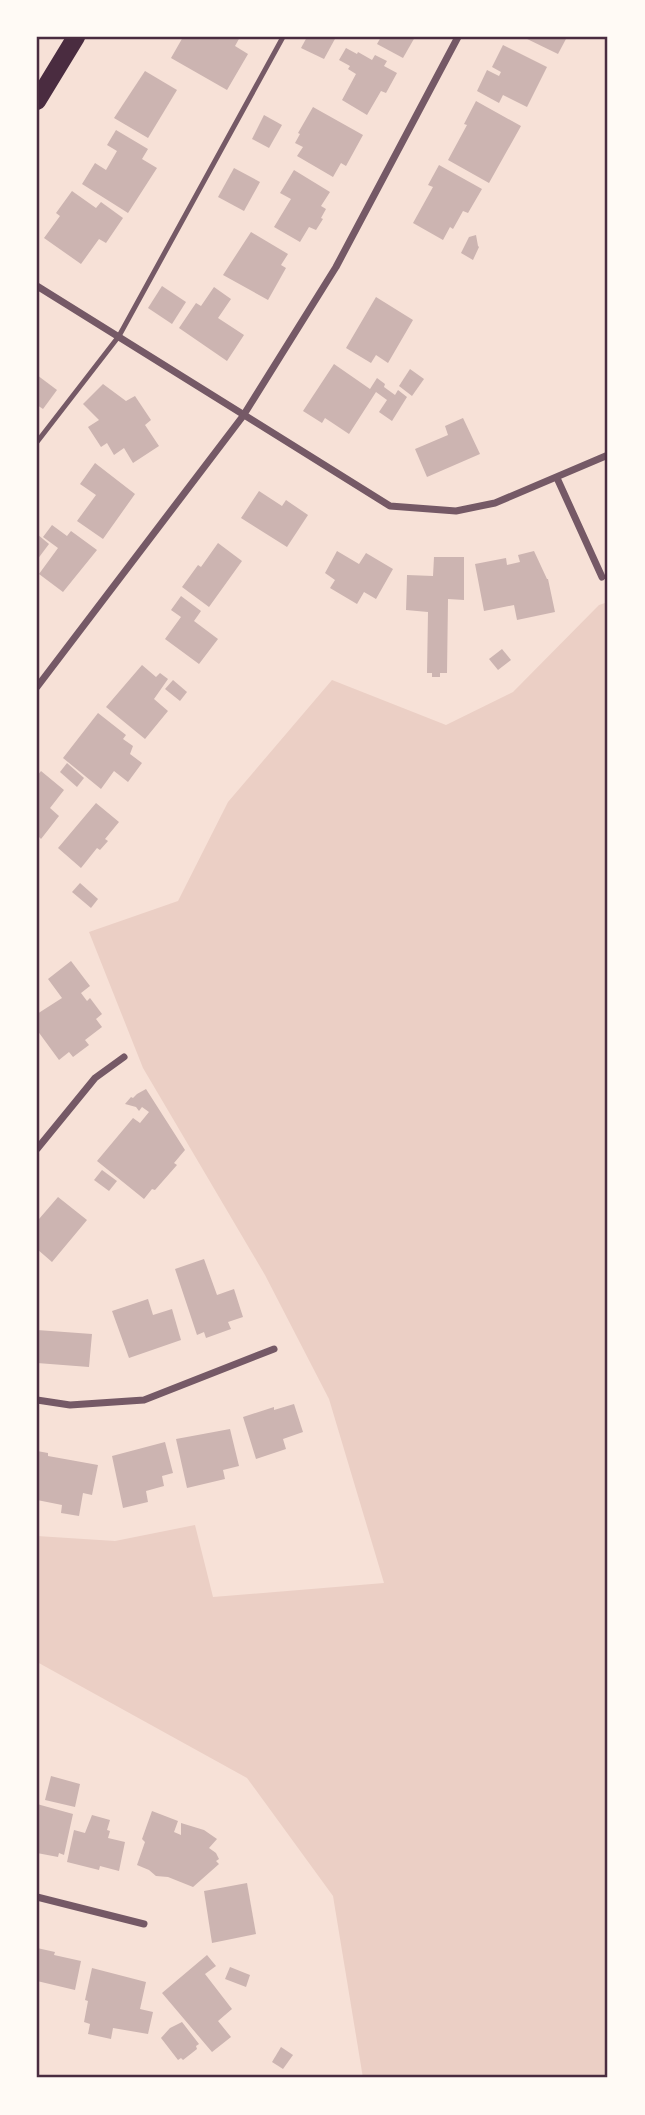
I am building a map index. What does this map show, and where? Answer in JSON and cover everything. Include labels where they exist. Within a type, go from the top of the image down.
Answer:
[{"type":"main road","points":[[37,101],[76,37]]},
{"type":"street","points":[[37,687],[243,416],[336,267],[458,37]]},
{"type":"street","points":[[37,286],[390,506],[456,511],[495,503],[608,455]]},
{"type":"street","points":[[557,478],[602,577]]},
{"type":"street","points":[[37,1149],[95,1078],[124,1057]]},
{"type":"street","points":[[37,1400],[70,1405],[144,1400],[274,1349]]},
{"type":"street","points":[[37,1897],[144,1924]]},
{"type":"lane","points":[[37,442],[119,335],[283,37]]},
{"type":"shaded area","points":[[608,602],[608,2078],[363,2078],[333,1896],[247,1778],[37,1662],[37,1536],[115,1541],[195,1525],[213,1597],[384,1583],[329,1399],[265,1275],[143,1068],[89,932],[178,901],[228,802],[332,680],[446,725],[513,692],[599,605]]},
{"type":"building","points":[[183,37],[240,37],[235,46],[248,54],[227,90],[171,58]]},
{"type":"building","points":[[307,37],[336,37],[324,59],[301,48]]},
{"type":"building","points":[[381,37],[415,37],[403,58],[377,44]]},
{"type":"building","points":[[523,37],[567,37],[558,54]]},
{"type":"building","points":[[503,45],[547,67],[527,107],[503,95],[499,103],[477,91],[487,70],[499,76],[501,72],[492,67]]},
{"type":"building","points":[[346,48],[372,60],[375,55],[387,61],[384,66],[397,73],[386,93],[381,91],[367,115],[342,100],[356,74],[348,69],[350,66],[339,60]]},
{"type":"building","points":[[145,71],[177,90],[148,138],[114,118]]},
{"type":"building","points":[[476,101],[521,126],[489,183],[448,160],[467,125],[464,124]]},
{"type":"building","points":[[313,107],[363,135],[346,166],[341,163],[333,177],[297,156],[303,147],[295,143],[300,134],[298,133]]},
{"type":"building","points":[[264,115],[282,125],[269,148],[252,139]]},
{"type":"building","points":[[116,130],[148,149],[142,159],[157,168],[128,213],[82,184],[95,163],[106,170],[117,151],[107,145]]},
{"type":"building","points":[[439,165],[482,189],[468,213],[463,211],[443,240],[413,223],[433,187],[428,185]]},
{"type":"building","points":[[234,168],[260,182],[244,211],[218,197]]},
{"type":"building","points":[[294,170],[330,192],[321,206],[326,209],[321,218],[323,219],[316,230],[309,227],[300,242],[274,227],[291,199],[280,193]]},
{"type":"building","points":[[72,191],[96,208],[101,202],[123,218],[106,243],[99,239],[81,264],[44,238],[60,216],[56,213]]},
{"type":"building","points":[[251,232],[288,254],[281,265],[286,268],[268,300],[223,275]]},
{"type":"building","points":[[476,235],[479,247],[473,260],[461,253],[469,237]]},
{"type":"building","points":[[162,286],[186,302],[172,324],[148,308]]},
{"type":"building","points":[[214,287],[231,299],[218,318],[244,335],[227,361],[179,328],[196,303],[201,306]]},
{"type":"building","points":[[376,297],[413,320],[388,363],[376,355],[371,363],[346,348]]},
{"type":"building","points":[[334,364],[370,389],[377,378],[395,395],[398,390],[407,397],[392,421],[379,412],[387,400],[376,392],[349,434],[325,418],[322,423],[303,411]]},
{"type":"building","points":[[410,369],[424,379],[412,396],[399,386]]},
{"type":"building","points":[[37,375],[57,390],[43,409],[37,405]]},
{"type":"building","points":[[103,384],[126,401],[135,396],[151,420],[145,425],[159,446],[133,463],[124,448],[114,455],[107,443],[101,447],[88,427],[99,420],[83,404]]},
{"type":"building","points":[[463,418],[480,454],[427,477],[415,449],[448,435],[445,426]]},
{"type":"building","points":[[95,463],[135,494],[103,539],[77,521],[96,495],[80,484]]},
{"type":"building","points":[[259,491],[282,506],[286,500],[308,515],[287,547],[241,518]]},
{"type":"building","points":[[52,525],[67,536],[71,531],[97,550],[63,592],[39,574],[58,548],[43,537]]},
{"type":"building","points":[[37,534],[49,544],[37,560]]},
{"type":"building","points":[[218,543],[242,561],[209,607],[182,587]]},
{"type":"building","points":[[337,551],[359,564],[366,553],[393,569],[376,599],[364,592],[357,604],[330,588],[335,580],[325,573]]},
{"type":"building","points":[[534,551],[548,579],[555,612],[517,620],[514,605],[484,611],[475,564],[506,558],[507,565],[520,562],[518,555]]},
{"type":"building","points":[[434,557],[464,557],[464,600],[448,599],[447,673],[440,673],[440,677],[432,677],[432,673],[427,673],[428,612],[406,610],[407,575],[433,576]]},
{"type":"building","points":[[181,596],[201,611],[194,621],[218,639],[199,664],[165,639],[181,617],[171,610]]},
{"type":"building","points":[[502,649],[511,660],[498,670],[489,659]]},
{"type":"building","points":[[142,665],[156,677],[160,673],[168,679],[154,699],[168,711],[145,739],[106,707]]},
{"type":"building","points":[[173,680],[187,692],[180,701],[165,689]]},
{"type":"building","points":[[98,713],[126,735],[123,739],[133,746],[130,754],[142,763],[128,782],[114,771],[101,789],[63,758]]},
{"type":"building","points":[[67,763],[84,778],[77,787],[60,772]]},
{"type":"building","points":[[41,771],[64,790],[50,808],[59,816],[41,839],[37,835],[37,776]]},
{"type":"building","points":[[96,803],[119,822],[105,839],[108,841],[100,850],[97,848],[81,868],[58,848]]},
{"type":"building","points":[[80,883],[98,899],[91,908],[72,892]]},
{"type":"building","points":[[71,961],[90,986],[81,993],[87,1001],[90,998],[102,1014],[96,1019],[102,1027],[85,1040],[89,1045],[73,1057],[69,1052],[59,1060],[37,1030],[37,1014],[62,998],[48,979]]},
{"type":"building","points":[[146,1089],[185,1150],[174,1163],[177,1165],[144,1199],[97,1161],[133,1118],[140,1123],[149,1112],[142,1107],[139,1111],[136,1107],[125,1104],[131,1097]]},
{"type":"building","points":[[102,1170],[117,1181],[109,1191],[94,1180]]},
{"type":"building","points":[[58,1197],[87,1220],[52,1262],[37,1249],[37,1217],[39,1219]]},
{"type":"building","points":[[204,1259],[217,1295],[234,1289],[243,1317],[228,1322],[231,1329],[206,1338],[204,1332],[197,1335],[175,1269]]},
{"type":"building","points":[[148,1299],[153,1315],[172,1309],[181,1340],[129,1358],[112,1311]]},
{"type":"building","points":[[37,1330],[92,1334],[89,1367],[37,1363]]},
{"type":"building","points":[[294,1404],[303,1432],[283,1439],[286,1449],[256,1459],[243,1417]]},
{"type":"building","points":[[230,1429],[239,1466],[223,1470],[225,1479],[187,1488],[176,1439]]},
{"type":"building","points":[[165,1442],[173,1473],[162,1476],[164,1486],[146,1491],[148,1502],[123,1508],[112,1456]]},
{"type":"building","points":[[37,1451],[48,1453],[48,1456],[98,1465],[92,1495],[83,1493],[79,1516],[61,1513],[62,1505],[37,1500]]},
{"type":"building","points":[[51,1776],[80,1784],[75,1807],[45,1800]]},
{"type":"building","points":[[37,1804],[73,1814],[64,1855],[59,1853],[58,1857],[37,1853]]},
{"type":"building","points":[[152,1811],[178,1821],[174,1832],[181,1835],[181,1823],[204,1830],[217,1839],[209,1848],[216,1853],[219,1859],[216,1861],[219,1864],[193,1887],[168,1877],[156,1876],[137,1865],[145,1842],[142,1839]]},
{"type":"building","points":[[92,1815],[110,1820],[108,1838],[125,1842],[119,1871],[100,1866],[99,1870],[67,1862],[74,1830],[85,1833]]},
{"type":"building","points":[[247,1883],[256,1934],[212,1943],[204,1891]]},
{"type":"building","points":[[37,1948],[81,1961],[75,1990],[37,1981]]},
{"type":"building","points":[[207,1955],[216,1966],[205,1974],[232,2009],[218,2021],[231,2037],[212,2052],[162,1993]]},
{"type":"building","points":[[230,1967],[250,1975],[246,1987],[225,1979]]},
{"type":"building","points":[[92,1968],[146,1982],[140,2009],[153,2012],[148,2034],[113,2028],[111,2039],[88,2034],[90,2024],[84,2022],[88,2001],[85,2000]]},
{"type":"building","points":[[182,2022],[199,2044],[197,2049],[183,2060],[178,2060],[161,2038],[170,2028]]},
{"type":"building","points":[[281,2047],[293,2055],[283,2069],[272,2062]]}]
